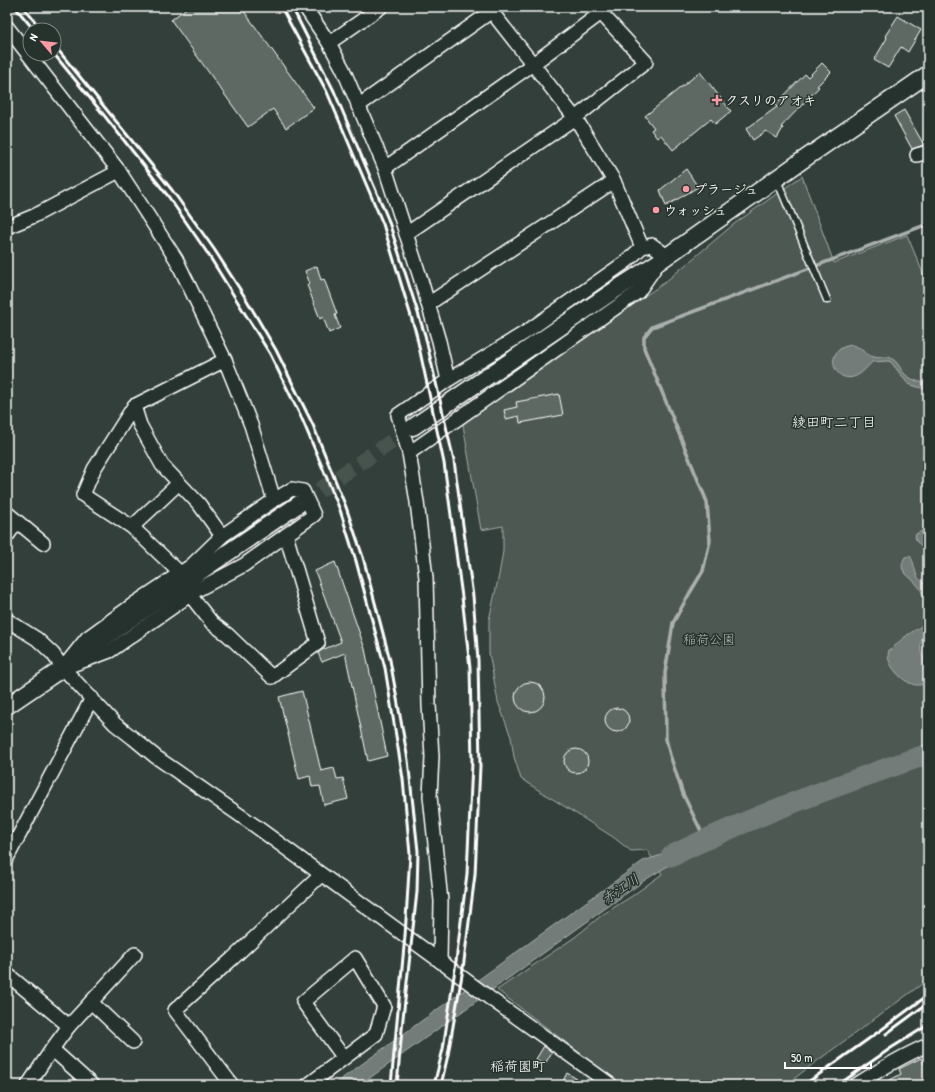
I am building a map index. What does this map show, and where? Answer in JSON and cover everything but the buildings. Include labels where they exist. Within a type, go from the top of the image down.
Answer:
[{"type":"street","points":[[305,7],[329,43],[343,70],[385,168],[421,280],[439,341],[448,380]]},
{"type":"street","points":[[329,43],[381,7]]},
{"type":"street","points":[[358,106],[490,9],[575,118],[614,181],[642,247]]},
{"type":"street","points":[[385,168],[533,64],[601,13],[646,62],[575,118],[406,234]]},
{"type":"street","points":[[7,27],[119,171],[176,259],[225,360],[251,425],[274,500]]},
{"type":"street","points":[[413,427],[663,258],[928,74]]},
{"type":"street","points":[[7,227],[34,216],[119,171]]},
{"type":"street","points":[[428,304],[614,181]]},
{"type":"street","points":[[440,961],[441,901],[430,796],[432,757],[429,705],[426,578],[417,502],[409,453],[398,415],[448,380],[526,332],[627,262],[642,247],[652,245],[663,258]]},
{"type":"street","points":[[409,453],[638,292],[663,258]]},
{"type":"street","points":[[180,573],[132,527],[83,495],[94,469],[134,406],[225,360]]},
{"type":"street","points":[[134,406],[140,426],[162,465],[199,504],[222,536]]},
{"type":"street","points":[[132,527],[179,483]]},
{"type":"street","points":[[292,489],[303,491],[314,515],[244,565],[197,590],[110,651],[63,668],[87,638],[134,604],[191,566],[222,536],[292,489]]},
{"type":"street","points":[[7,706],[63,668],[119,627],[299,504]]},
{"type":"street","points":[[7,513],[43,543]]},
{"type":"street","points":[[7,536],[18,522]]},
{"type":"street","points":[[190,595],[212,622],[228,635],[272,677],[318,643],[286,535]]},
{"type":"street","points":[[7,620],[37,639],[115,724],[156,757],[254,825],[490,999],[611,1085]]},
{"type":"street","points":[[7,858],[92,698]]},
{"type":"street","points":[[232,1085],[175,1010],[232,959],[321,875]]},
{"type":"street","points":[[28,1085],[69,1026],[135,954]]},
{"type":"street","points":[[308,1085],[344,1058],[376,1034],[384,1006],[355,958],[303,1002],[344,1058]]},
{"type":"street","points":[[7,974],[69,1026]]},
{"type":"street","points":[[91,1002],[133,1042]]},
{"type":"street","points":[[856,1085],[885,1066],[928,1045]]},
{"type":"street","points":[[52,1049],[92,1085]]},
{"type":"lane","points":[[776,179],[827,300]]},
{"type":"green space","name":"稲荷公園","points":[[802,176],[834,263],[907,235],[928,285],[928,977],[922,984],[786,1085],[622,1085],[497,990],[575,937],[602,915],[632,896],[662,874],[647,850],[631,851],[613,837],[521,779],[514,757],[511,737],[498,702],[489,653],[489,620],[503,551],[503,526],[481,530],[463,425],[465,419],[664,283],[734,224]]},
{"type":"water","points":[[852,345],[858,347],[871,356],[891,358],[909,377],[928,384],[928,390],[908,384],[891,362],[888,361],[872,362],[863,372],[856,376],[848,378],[842,376],[834,365],[834,359],[836,353],[842,348]]},
{"type":"water","points":[[928,523],[928,551],[917,542],[915,537],[916,534],[924,530]]},
{"type":"water","points":[[910,556],[919,579],[928,585],[928,632],[926,632],[922,639],[921,652],[922,656],[928,662],[928,682],[919,685],[909,683],[899,675],[891,666],[888,656],[889,649],[891,650],[903,638],[920,627],[925,621],[927,611],[921,591],[902,568],[905,557]]},
{"type":"water","points":[[711,839],[645,880],[360,1085],[333,1085],[643,861]]},
{"type":"waterway","points":[[707,839],[701,831],[683,794],[670,755],[666,739],[665,673],[673,623],[703,571],[710,541],[707,502],[644,348],[644,337],[652,327],[928,224]]},
{"type":"waterway","name":"赤江川","points":[[671,856],[766,814],[830,789],[928,754]]},
{"type":"tunnel","points":[[299,504],[413,427]]},
{"type":"railway","points":[[15,7],[27,22]]},
{"type":"railway","points":[[23,7],[35,22]]},
{"type":"railway","points":[[281,7],[327,92],[383,224],[416,333],[444,463],[470,668],[472,763],[467,874],[443,1049],[434,1085]]},
{"type":"railway","points":[[292,7],[334,91],[388,219],[425,335],[454,461],[473,596],[478,660],[480,766],[475,875],[463,969],[448,1055],[441,1085]]},
{"type":"railway","points":[[62,55],[172,190],[214,249],[245,297],[276,350],[313,425],[346,507],[363,557],[390,660],[408,760],[418,851],[417,892],[397,1085]]},
{"type":"railway","points":[[61,62],[168,196],[208,254],[270,354],[302,419],[340,510],[356,561],[385,668],[403,779],[410,854],[405,936],[391,1085]]},
{"type":"railway","points":[[804,1085],[928,995]]},
{"type":"railway","points":[[886,1034],[928,1003]]},
{"type":"railway","points":[[838,1085],[891,1048],[928,1025]]},
{"type":"place","name":"クスリのアオキ","points":[[717,100]]},
{"type":"place","name":"プラージュ","points":[[686,189]]},
{"type":"place","name":"ウォッシュ","points":[[656,210]]},
{"type":"district","name":"綾田町二丁目","points":[[834,422]]},
{"type":"district","name":"稲荷園町","points":[[518,1066]]}]
